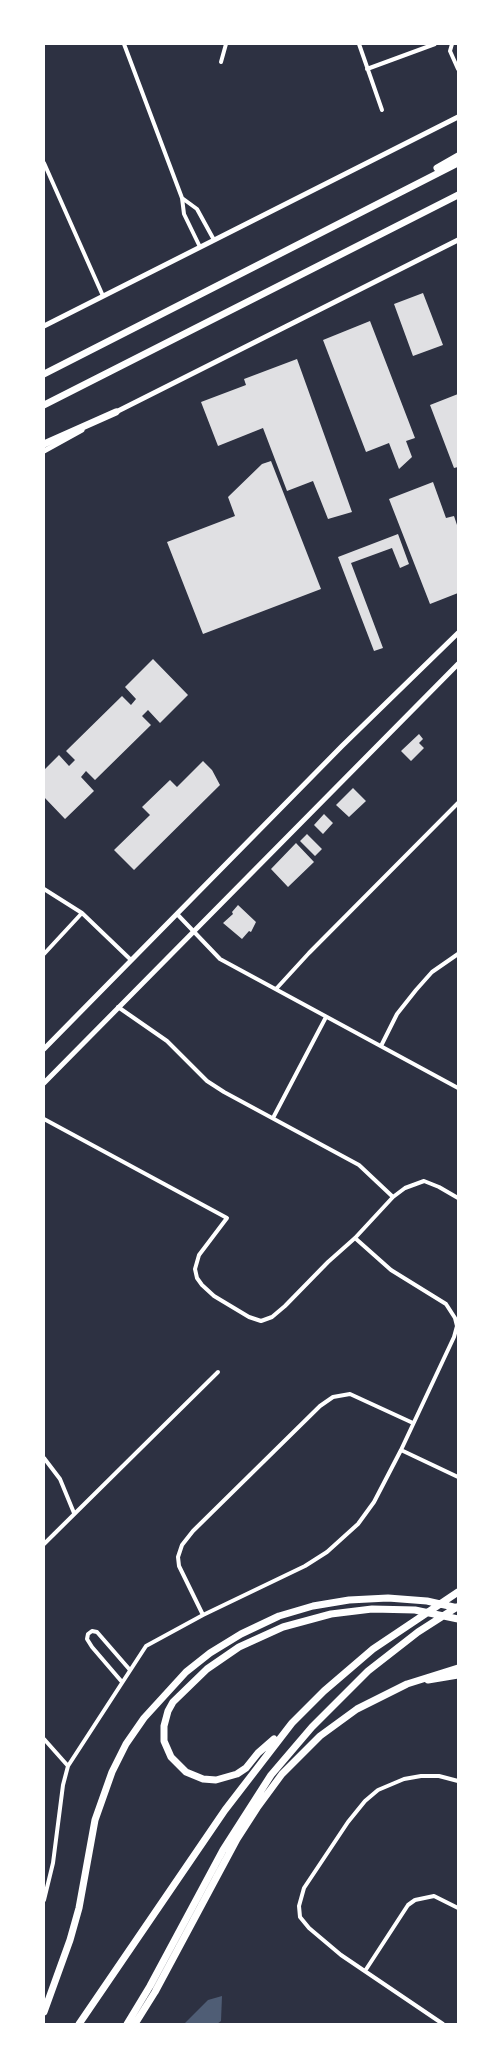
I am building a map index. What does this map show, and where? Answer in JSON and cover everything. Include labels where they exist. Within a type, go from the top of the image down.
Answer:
[{"type":"highway","points":[[383,201],[459,156]]},
{"type":"highway","points":[[44,374],[459,162]]},
{"type":"highway","points":[[44,405],[459,195]]},
{"type":"highway","points":[[44,444],[116,411]]},
{"type":"highway","points":[[459,1592],[373,1649],[324,1691],[292,1724],[258,1753],[246,1768],[232,1776],[216,1780],[197,1778],[180,1768],[171,1757],[164,1741],[166,1717],[177,1697],[207,1669],[246,1643],[293,1623],[331,1614],[372,1609],[415,1610],[459,1619]]},
{"type":"highway","points":[[44,2012],[74,1925],[95,1820],[105,1789],[119,1758],[135,1731],[169,1689],[197,1663],[247,1631],[285,1614],[313,1606],[349,1600],[388,1598],[426,1601],[459,1607]]},
{"type":"highway","points":[[127,2025],[222,1850],[272,1775],[312,1726],[368,1671],[418,1632],[459,1607]]},
{"type":"highway","points":[[135,2025],[232,1847],[270,1788],[293,1762],[336,1723],[366,1703],[407,1684],[459,1668]]},
{"type":"highway","points":[[407,1684],[459,1676]]},
{"type":"highway","points":[[79,2025],[225,1810],[292,1724]]},
{"type":"main road","points":[[44,326],[459,117]]},
{"type":"main road","points":[[44,451],[116,411],[459,240]]},
{"type":"main road","points":[[44,1049],[351,738],[459,633]]},
{"type":"main road","points":[[44,1083],[459,664]]},
{"type":"street","points":[[124,44],[182,198],[184,214],[200,247]]},
{"type":"street","points":[[221,62],[226,44]]},
{"type":"street","points":[[359,44],[382,110]]},
{"type":"street","points":[[367,69],[435,44]]},
{"type":"street","points":[[452,44],[450,51],[459,69]]},
{"type":"street","points":[[44,163],[103,296]]},
{"type":"street","points":[[182,198],[197,208],[214,240]]},
{"type":"street","points":[[276,989],[459,803]]},
{"type":"street","points":[[44,889],[82,913],[131,960]]},
{"type":"street","points":[[44,954],[82,913]]},
{"type":"street","points":[[177,914],[220,959],[459,1088]]},
{"type":"street","points":[[381,1046],[398,1014],[416,990],[432,972],[459,954]]},
{"type":"street","points":[[118,1008],[167,1041],[207,1081],[359,1165],[393,1197]]},
{"type":"street","points":[[273,1118],[326,1017]]},
{"type":"street","points":[[44,1119],[227,1218],[199,1256],[195,1269],[197,1278],[202,1286],[214,1296],[249,1317],[261,1321],[272,1317],[285,1306],[355,1238],[393,1197],[415,1183],[424,1181],[439,1186],[459,1198]]},
{"type":"street","points":[[44,1900],[68,1766],[148,1644],[305,1566],[339,1542],[358,1524],[374,1502],[401,1450],[457,1326],[452,1310],[446,1304],[391,1270],[355,1238]]},
{"type":"street","points":[[44,1544],[218,1372]]},
{"type":"street","points":[[203,1616],[179,1566],[178,1557],[182,1545],[193,1531],[320,1406],[333,1397],[350,1394],[412,1423]]},
{"type":"street","points":[[401,1450],[459,1477]]},
{"type":"street","points":[[44,1458],[60,1479],[74,1513]]},
{"type":"street","points":[[122,1682],[92,1647],[87,1639],[88,1634],[92,1631],[97,1632],[130,1670]]},
{"type":"street","points":[[44,1739],[68,1766]]},
{"type":"street","points":[[443,2025],[325,1942],[300,1917],[298,1906],[304,1888],[348,1822],[365,1801],[378,1790],[404,1779],[421,1776],[440,1776],[459,1781]]},
{"type":"street","points":[[365,1971],[408,1905],[415,1900],[434,1896],[459,1908]]},
{"type":"water","points":[[222,1996],[221,2021],[217,2024],[184,2024],[208,2000]]},
{"type":"building","points":[[423,293],[443,345],[413,356],[394,304]]},
{"type":"building","points":[[370,321],[415,438],[406,441],[412,457],[399,469],[389,443],[366,452],[323,340]]},
{"type":"building","points":[[297,359],[352,512],[328,519],[313,481],[287,491],[263,428],[218,446],[201,402],[246,385],[244,379]]},
{"type":"building","points":[[458,394],[458,467],[454,468],[430,405]]},
{"type":"building","points":[[271,461],[321,589],[203,634],[167,542],[235,516],[228,497],[262,464]]},
{"type":"building","points":[[433,482],[446,518],[454,516],[458,528],[458,593],[430,604],[389,499]]},
{"type":"building","points":[[398,534],[409,564],[400,568],[392,548],[351,563],[383,648],[374,651],[338,557]]},
{"type":"building","points":[[153,659],[188,695],[160,723],[148,710],[142,716],[151,725],[95,780],[86,771],[81,777],[94,791],[65,819],[44,797],[44,770],[59,755],[69,766],[75,760],[66,751],[122,696],[131,705],[136,699],[125,687]]},
{"type":"building","points":[[419,734],[423,739],[419,743],[424,748],[411,761],[401,751]]},
{"type":"building","points":[[203,761],[212,770],[220,785],[134,870],[114,850],[150,815],[142,807],[170,780],[177,787]]},
{"type":"building","points":[[353,788],[366,801],[349,817],[336,805]]},
{"type":"building","points":[[324,814],[333,823],[323,834],[314,825]]},
{"type":"building","points":[[307,834],[322,849],[315,856],[300,841]]},
{"type":"building","points":[[296,843],[314,862],[288,887],[271,869]]},
{"type":"building","points":[[238,905],[256,922],[251,932],[249,931],[242,939],[223,923],[233,914],[232,912]]}]
